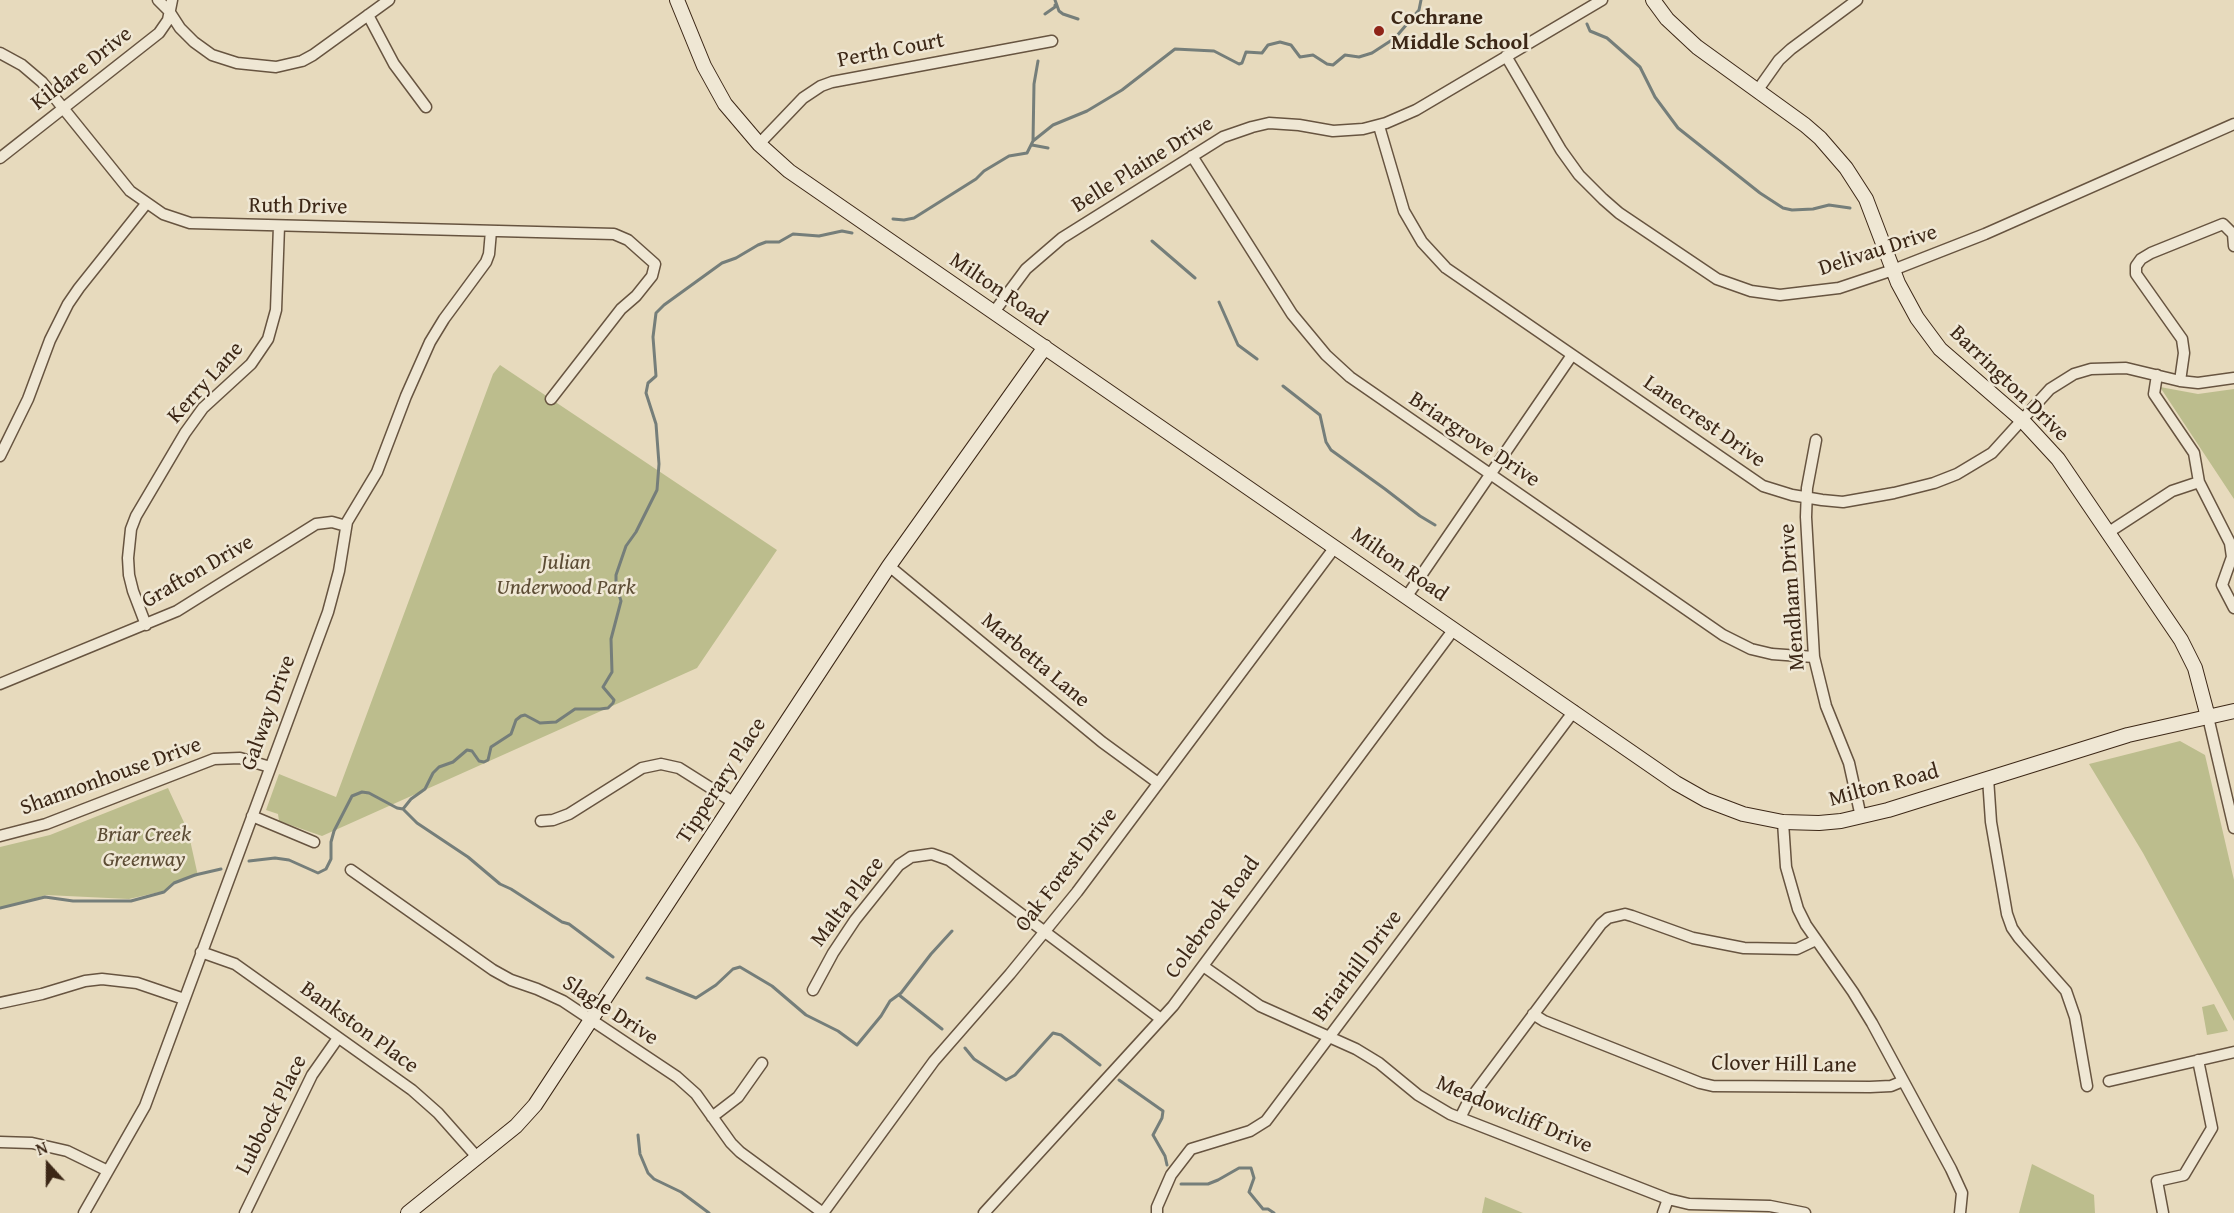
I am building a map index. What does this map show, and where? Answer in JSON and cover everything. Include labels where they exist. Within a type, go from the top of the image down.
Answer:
[{"type":"street","points":[[158,0],[170,5],[180,28],[212,55],[237,63],[276,67],[302,61],[313,55],[389,0]]},
{"type":"street","name":"Milton Road","points":[[677,0],[712,83],[739,123],[789,171],[1676,783],[1706,800],[1743,814],[1783,822],[1819,824],[1861,817],[2128,735],[2234,711]]},
{"type":"street","name":"Belle Plaine Drive","points":[[994,312],[1026,269],[1062,238],[1235,131],[1269,123],[1333,130],[1379,126],[1416,110],[1602,0]]},
{"type":"street","name":"Barrington Drive","points":[[1653,0],[1667,19],[1689,41],[1820,138],[1846,168],[1866,200],[1910,307],[1932,340],[2022,420],[2058,459],[2181,640],[2195,668],[2234,828]]},
{"type":"street","points":[[1756,91],[1779,60],[1791,49],[1857,0]]},
{"type":"street","name":"Kildare Drive","points":[[0,158],[159,33],[165,26],[170,5]]},
{"type":"street","points":[[368,15],[394,64],[426,107]]},
{"type":"street","name":"Perth Court","points":[[759,144],[803,98],[820,86],[1052,41]]},
{"type":"street","name":"Ruth Drive","points":[[0,53],[33,74],[130,191],[163,214],[190,223],[614,234],[628,240],[655,264],[652,276],[621,309],[551,399]]},
{"type":"street","name":"Delivau Drive","points":[[1506,56],[1561,150],[1579,175],[1619,213],[1708,274],[1743,289],[1780,295],[1839,288],[1893,270],[1985,234],[2234,124]]},
{"type":"street","name":"Lanecrest Drive","points":[[1379,126],[1398,197],[1422,242],[1446,268],[1757,483],[1792,495],[1843,501],[1885,495],[1934,483],[1957,474],[1984,458],[2007,438],[2050,389],[2082,372],[2102,367],[2119,367],[2198,384],[2234,378]]},
{"type":"street","name":"Briargrove Drive","points":[[1192,156],[1292,314],[1326,355],[1350,377],[1723,635],[1751,649],[1772,654],[1814,657]]},
{"type":"street","points":[[0,456],[28,399],[68,304],[146,204]]},
{"type":"street","points":[[2180,381],[2184,353],[2182,339],[2136,274],[2136,266],[2141,259],[2151,253],[2223,224],[2233,234],[2234,246]]},
{"type":"street","name":"Kerry Lane","points":[[146,625],[129,575],[131,529],[146,498],[184,433],[203,408],[251,364],[268,339],[276,310],[279,226]]},
{"type":"street","name":"Galway Drive","points":[[84,1213],[145,1106],[333,597],[346,526],[380,465],[406,396],[430,342],[486,262],[491,231]]},
{"type":"street","name":"Tipperary Place","points":[[408,1213],[528,1115],[889,566],[1045,347]]},
{"type":"street","points":[[1407,596],[1572,355]]},
{"type":"street","points":[[2157,375],[2154,394],[2194,453],[2199,482],[2230,543],[2232,557],[2222,585],[2234,608]]},
{"type":"street","name":"Mendham Drive","points":[[1816,440],[1806,497],[1814,657],[1826,706],[1849,763],[1861,817]]},
{"type":"street","points":[[2109,532],[2172,491],[2199,482]]},
{"type":"street","name":"Grafton Drive","points":[[0,684],[177,611],[316,524],[332,522],[346,526]]},
{"type":"street","name":"Oak Forest Drive","points":[[823,1213],[934,1062],[1045,932],[1335,547]]},
{"type":"street","name":"Marbetta Lane","points":[[889,566],[1102,742],[1158,783]]},
{"type":"street","name":"Colebrook Road","points":[[984,1213],[1161,1019],[1454,629]]},
{"type":"street","name":"Briarhill Drive","points":[[1157,1213],[1171,1175],[1186,1153],[1197,1146],[1243,1134],[1260,1126],[1279,1105],[1574,711]]},
{"type":"street","name":"Shannonhouse Drive","points":[[0,836],[46,824],[214,759],[240,758],[270,767]]},
{"type":"street","points":[[541,821],[569,814],[642,768],[661,764],[679,768],[733,802]]},
{"type":"street","points":[[1988,778],[1991,822],[2007,914],[2019,938],[2066,991],[2075,1017],[2087,1086]]},
{"type":"street","points":[[252,816],[314,842]]},
{"type":"street","points":[[1783,822],[1786,867],[1792,893],[1806,925],[1853,992],[1961,1188],[1960,1213]]},
{"type":"street","name":"Malta Place","points":[[813,990],[833,953],[883,884],[905,860],[924,854],[938,855],[949,860],[1161,1019]]},
{"type":"street","name":"Slagle Drive","points":[[351,870],[493,970],[511,980],[548,993],[677,1077],[696,1094],[730,1143],[823,1213]]},
{"type":"street","points":[[1460,1118],[1468,1102],[1601,924],[1616,915],[1632,916],[1693,938],[1744,948],[1797,949],[1816,940]]},
{"type":"street","name":"Bankston Place","points":[[201,952],[235,964],[423,1098],[477,1157]]},
{"type":"street","name":"Meadowcliff Drive","points":[[1203,966],[1260,1006],[1329,1037],[1379,1063],[1428,1103],[1460,1118],[1668,1199],[1689,1204],[1770,1206],[1805,1213]]},
{"type":"street","points":[[0,1003],[42,994],[85,981],[102,979],[137,983],[184,999]]},
{"type":"street","name":"Clover Hill Lane","points":[[1533,1014],[1544,1022],[1713,1086],[1870,1087],[1891,1086],[1903,1081]]},
{"type":"street","name":"Lubbock Place","points":[[245,1213],[312,1076],[338,1038]]},
{"type":"street","points":[[2109,1081],[2234,1052]]},
{"type":"street","points":[[2163,1213],[2157,1181],[2184,1175],[2212,1128],[2198,1060]]},
{"type":"street","points":[[712,1117],[738,1097],[762,1063]]},
{"type":"street","points":[[0,1142],[32,1143],[67,1151],[108,1171]]},
{"type":"street","points":[[1664,1213],[1668,1199]]},
{"type":"green space","name":"Julian Underwood Park","points":[[500,365],[777,550],[697,668],[322,836],[279,821],[278,814],[266,810],[279,774],[336,797],[493,374]]},
{"type":"green space","points":[[2160,387],[2198,394],[2234,389],[2234,499]]},
{"type":"green space","points":[[2180,741],[2205,755],[2234,880],[2234,1021],[2143,853],[2089,764]]},
{"type":"green space","name":"Briar Creek Greenway","points":[[168,788],[188,831],[198,876],[181,879],[164,891],[129,899],[46,895],[0,909],[0,847],[50,835]]},
{"type":"green space","points":[[2214,1004],[2228,1031],[2207,1035],[2202,1007]]},
{"type":"green space","points":[[2032,1164],[2094,1195],[2095,1213],[2019,1213]]},
{"type":"green space","points":[[1485,1197],[1523,1213],[1482,1213]]},
{"type":"waterway","points":[[1055,0],[1059,11],[1078,19]]},
{"type":"waterway","points":[[1033,141],[1053,125],[1087,111],[1122,90],[1175,49],[1214,51],[1239,64],[1242,63],[1246,52],[1262,53],[1268,45],[1280,42],[1291,45],[1300,57],[1313,55],[1333,65],[1345,55],[1359,57],[1372,53],[1395,38],[1419,10],[1421,0]]},
{"type":"waterway","points":[[1045,14],[1055,5]]},
{"type":"waterway","points":[[1587,24],[1590,31],[1607,38],[1640,67],[1655,97],[1678,128],[1760,193],[1783,208],[1792,210],[1813,209],[1829,205],[1850,208]]},
{"type":"waterway","points":[[893,219],[914,218],[1009,156],[1027,153],[1033,141],[1034,84],[1038,61]]},
{"type":"waterway","points":[[1032,145],[1048,148]]},
{"type":"waterway","points":[[403,809],[411,799],[425,789],[433,773],[439,767],[453,762],[467,750],[472,751],[479,761],[488,760],[491,747],[511,734],[516,720],[521,716],[525,715],[540,723],[556,722],[575,709],[608,708],[613,703],[614,700],[603,687],[612,672],[611,639],[621,601],[616,585],[616,575],[626,546],[636,532],[657,490],[659,464],[656,424],[646,393],[648,383],[656,376],[653,337],[656,313],[722,263],[758,245],[766,242],[779,242],[793,234],[819,236],[842,231],[852,233]]},
{"type":"waterway","points":[[1152,241],[1195,278]]},
{"type":"waterway","points":[[1219,302],[1238,345],[1257,359]]},
{"type":"waterway","points":[[1283,386],[1320,415],[1326,442],[1331,450],[1435,525]]},
{"type":"waterway","points":[[249,861],[275,858],[289,860],[318,873],[326,869],[331,859],[331,842],[334,831],[352,796],[362,792],[369,793],[403,809],[417,823],[468,857],[500,884],[569,924],[613,957]]},
{"type":"waterway","points":[[0,908],[45,897],[73,901],[131,901],[164,892],[174,883],[195,875],[221,869]]},
{"type":"waterway","points":[[647,978],[696,998],[716,985],[733,969],[740,967],[772,986],[806,1015],[838,1031],[857,1045],[881,1016],[890,1001],[901,993],[952,931]]},
{"type":"waterway","points":[[899,995],[942,1029]]},
{"type":"waterway","points":[[965,1048],[974,1059],[1006,1080],[1015,1075],[1053,1033],[1061,1035],[1100,1065]]},
{"type":"waterway","points":[[1119,1080],[1163,1111],[1153,1135],[1165,1156],[1167,1165]]},
{"type":"waterway","points":[[638,1135],[640,1154],[648,1173],[654,1179],[681,1192],[709,1213]]},
{"type":"waterway","points":[[1181,1184],[1208,1184],[1239,1168],[1251,1168],[1254,1178],[1249,1192],[1263,1209],[1274,1213]]},
{"type":"place","name":"Cochrane Middle School","points":[[1379,31]]}]
